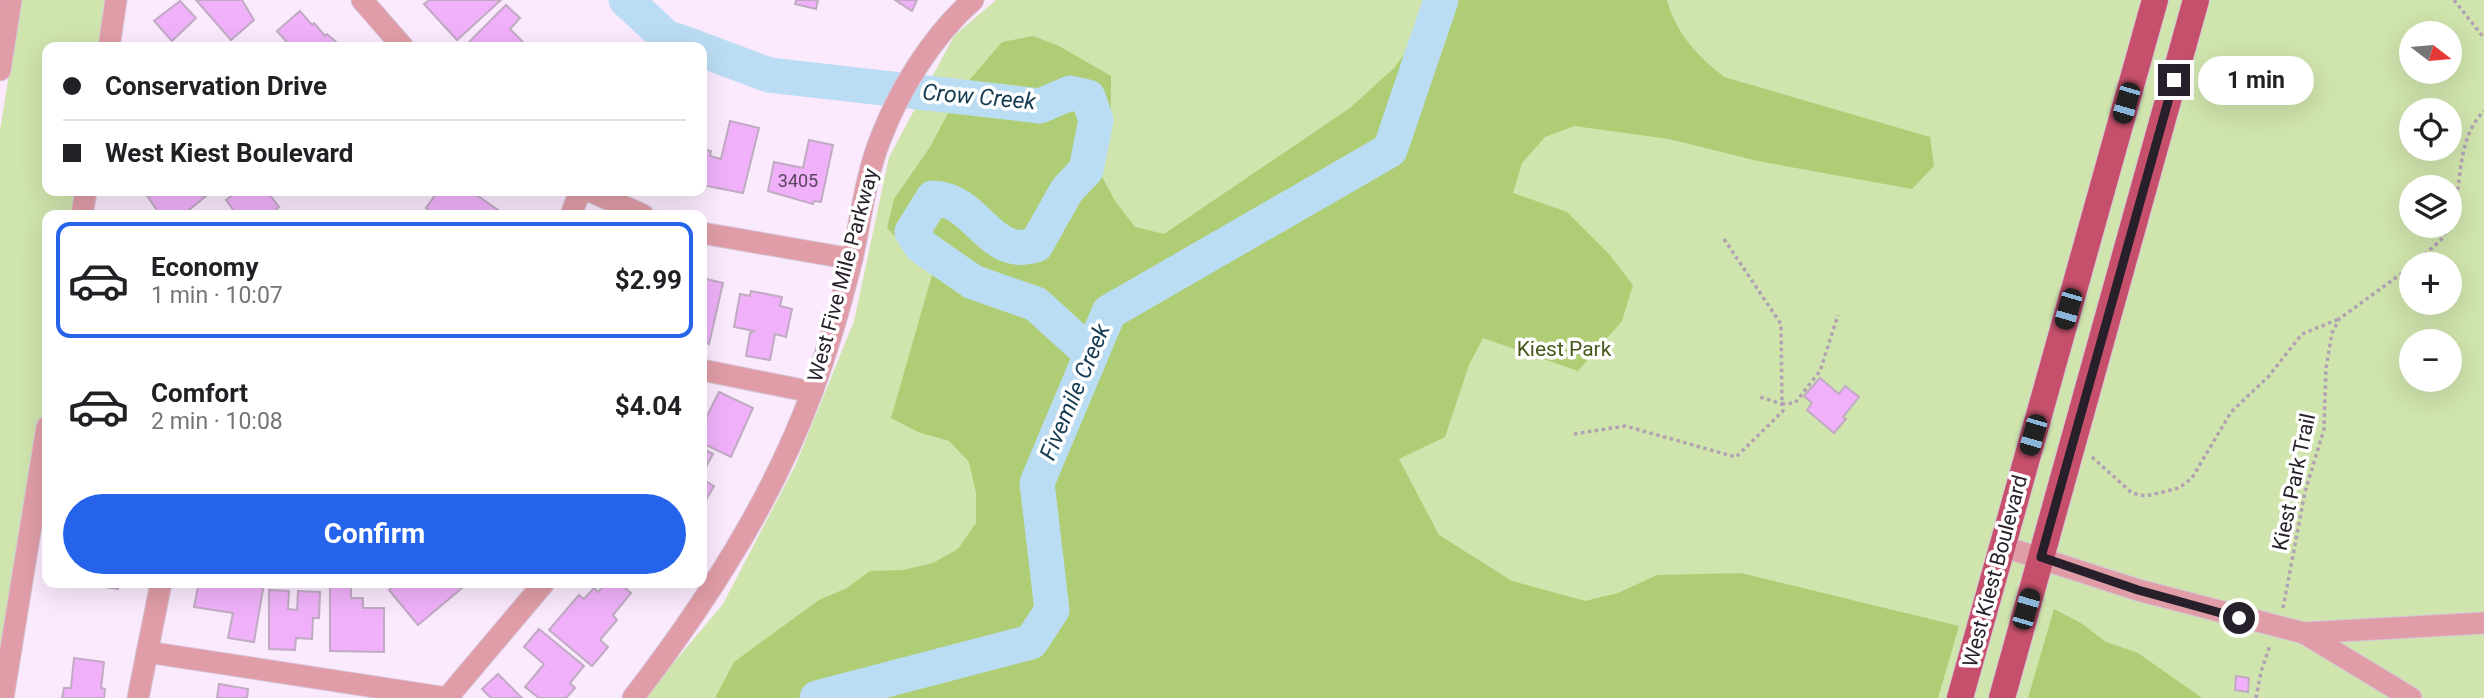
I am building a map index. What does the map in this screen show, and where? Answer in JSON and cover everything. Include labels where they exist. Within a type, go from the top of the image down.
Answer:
[{"type":"main road","name":"West Kiest Boulevard","points":[[1960,698],[2155,0]]},
{"type":"main road","name":"West Kiest Boulevard","points":[[2001,698],[2196,0]]},
{"type":"street","points":[[0,70],[11,0]]},
{"type":"street","points":[[110,42],[116,0]]},
{"type":"street","points":[[362,0],[399,42]]},
{"type":"street","name":"West Five Mile Parkway","points":[[633,698],[680,636],[727,563],[769,489],[812,392],[852,259],[880,139],[914,72],[933,44],[973,0]]},
{"type":"street","points":[[601,196],[632,210]]},
{"type":"street","points":[[707,234],[852,259]]},
{"type":"street","points":[[707,371],[812,392]]},
{"type":"street","points":[[4,698],[42,459]]},
{"type":"street","points":[[2002,546],[2150,594],[2304,633],[2411,698]]},
{"type":"street","points":[[138,698],[160,588]]},
{"type":"street","points":[[147,652],[447,698],[540,588]]},
{"type":"street","points":[[2304,633],[2484,623]]},
{"type":"path","points":[[2454,0],[2484,38]]},
{"type":"path","points":[[2460,175],[2462,153],[2469,131],[2484,111]]},
{"type":"path","points":[[2428,252],[2442,238]]},
{"type":"path","points":[[1574,434],[1625,426],[1737,457],[1783,411],[1781,324],[1724,239]]},
{"type":"path","points":[[2086,450],[2132,493],[2146,496],[2179,488],[2192,478],[2231,412],[2269,377],[2302,334],[2339,319],[2399,275]]},
{"type":"path","points":[[1757,396],[1782,404],[1795,403],[1821,371],[1838,315]]},
{"type":"path","name":"Kiest Park Trail","points":[[2281,615],[2290,584],[2305,492],[2324,429],[2328,351],[2339,319]]},
{"type":"path","points":[[2256,698],[2261,671],[2273,638]]},
{"type":"green space","points":[[21,0],[113,0],[107,42],[42,42],[42,196],[81,196],[79,210],[42,210],[42,427],[0,681],[0,130]]},
{"type":"green space","name":"Kiest Park","points":[[996,0],[2484,0],[2484,698],[644,698],[723,604],[796,464],[854,321],[889,157],[954,36]]},
{"type":"green space","points":[[1430,0],[1667,0],[1682,34],[1705,61],[1724,77],[1930,137],[1934,166],[1912,189],[1758,161],[1669,139],[1574,126],[1545,137],[1522,163],[1513,193],[1567,212],[1609,254],[1633,285],[1622,321],[1578,371],[1483,338],[1469,365],[1445,437],[1399,459],[1439,535],[1512,581],[1585,601],[1618,593],[1657,575],[1741,573],[1959,626],[1938,698],[715,698],[734,662],[819,600],[847,588],[870,571],[903,570],[933,563],[958,549],[976,523],[976,493],[969,462],[949,441],[918,432],[891,418],[934,268],[908,251],[887,228],[894,199],[930,147],[960,91],[1002,42],[1033,36],[1059,46],[1111,76],[1111,107],[1102,139],[1099,171],[1115,201],[1135,227],[1164,234],[1350,108],[1394,68],[1411,45]]},
{"type":"green space","points":[[2054,609],[2081,623],[2106,642],[2138,653],[2202,698],[2028,698]]},
{"type":"building","points":[[196,0],[242,0],[254,20],[231,40]]},
{"type":"building","points":[[429,0],[501,0],[457,40],[424,4]]},
{"type":"building","points":[[796,0],[818,0],[816,9],[795,4]]},
{"type":"building","points":[[895,0],[917,0],[912,11]]},
{"type":"building","points":[[180,1],[196,18],[172,41],[154,21]]},
{"type":"building","points":[[506,5],[520,18],[510,29],[523,42],[469,42]]},
{"type":"building","points":[[300,11],[312,25],[314,23],[325,36],[327,34],[336,42],[287,42],[277,31]]},
{"type":"building","points":[[730,121],[759,128],[743,193],[707,186],[707,150],[711,151],[710,156],[721,159]]},
{"type":"building","points":[[809,140],[833,145],[821,202],[814,201],[813,204],[768,191],[774,162],[803,168]]},
{"type":"building","points":[[147,196],[206,196],[189,210],[157,210]]},
{"type":"building","points":[[231,196],[271,196],[279,207],[275,210],[233,210],[226,200]]},
{"type":"building","points":[[434,196],[478,196],[498,210],[429,210],[426,208]]},
{"type":"building","points":[[707,279],[723,283],[707,343]]},
{"type":"building","points":[[751,291],[782,297],[780,306],[792,309],[786,337],[775,334],[770,360],[746,356],[750,333],[754,331],[734,327],[740,294],[750,296]]},
{"type":"building","points":[[1820,378],[1839,394],[1845,386],[1859,397],[1834,433],[1807,410],[1812,403],[1804,396]]},
{"type":"building","points":[[719,392],[753,408],[731,457],[707,445],[707,416]]},
{"type":"building","points":[[707,451],[713,454],[707,465]]},
{"type":"building","points":[[707,482],[714,486],[707,498]]},
{"type":"building","points":[[198,588],[263,588],[254,642],[228,638],[233,613],[194,607]]},
{"type":"building","points":[[330,588],[351,588],[351,598],[363,598],[363,608],[384,608],[384,652],[330,651]]},
{"type":"building","points":[[391,588],[462,588],[418,625],[389,590]]},
{"type":"building","points":[[594,588],[598,592],[602,588],[625,588],[631,593],[613,615],[617,620],[600,640],[608,647],[592,666],[549,630],[579,595],[584,599]]},
{"type":"building","points":[[269,590],[289,591],[288,609],[297,610],[298,591],[320,592],[319,618],[313,618],[312,639],[296,638],[295,650],[269,649]]},
{"type":"building","points":[[539,629],[584,666],[570,683],[575,688],[566,698],[539,698],[525,687],[544,664],[524,647]]},
{"type":"building","points":[[74,658],[104,662],[101,688],[105,689],[104,698],[62,698],[64,688],[71,688]]},
{"type":"building","points":[[498,674],[522,698],[491,698],[482,689]]},
{"type":"building","points":[[2236,676],[2249,678],[2248,692],[2235,690]]},
{"type":"building","points":[[219,684],[248,689],[247,698],[217,698]]},
{"type":"waterway","name":"Crow Creek","points":[[626,0],[666,37],[680,42]]},
{"type":"waterway","name":"Fivemile Creek","points":[[817,698],[1031,642],[1052,610],[1037,483],[1109,312],[1390,150],[1441,0]]},
{"type":"waterway","name":"Crow Creek","points":[[707,52],[769,75],[1040,106],[1070,93],[1088,97],[1096,120],[1086,170],[1067,190],[1036,245],[1020,247],[1006,244],[994,237],[962,208],[949,201],[933,198],[912,232],[921,246],[973,282],[1036,304],[1091,354]]},
{"type":"route","points":[[2174,80],[2041,557],[2138,590],[2239,618]]}]
